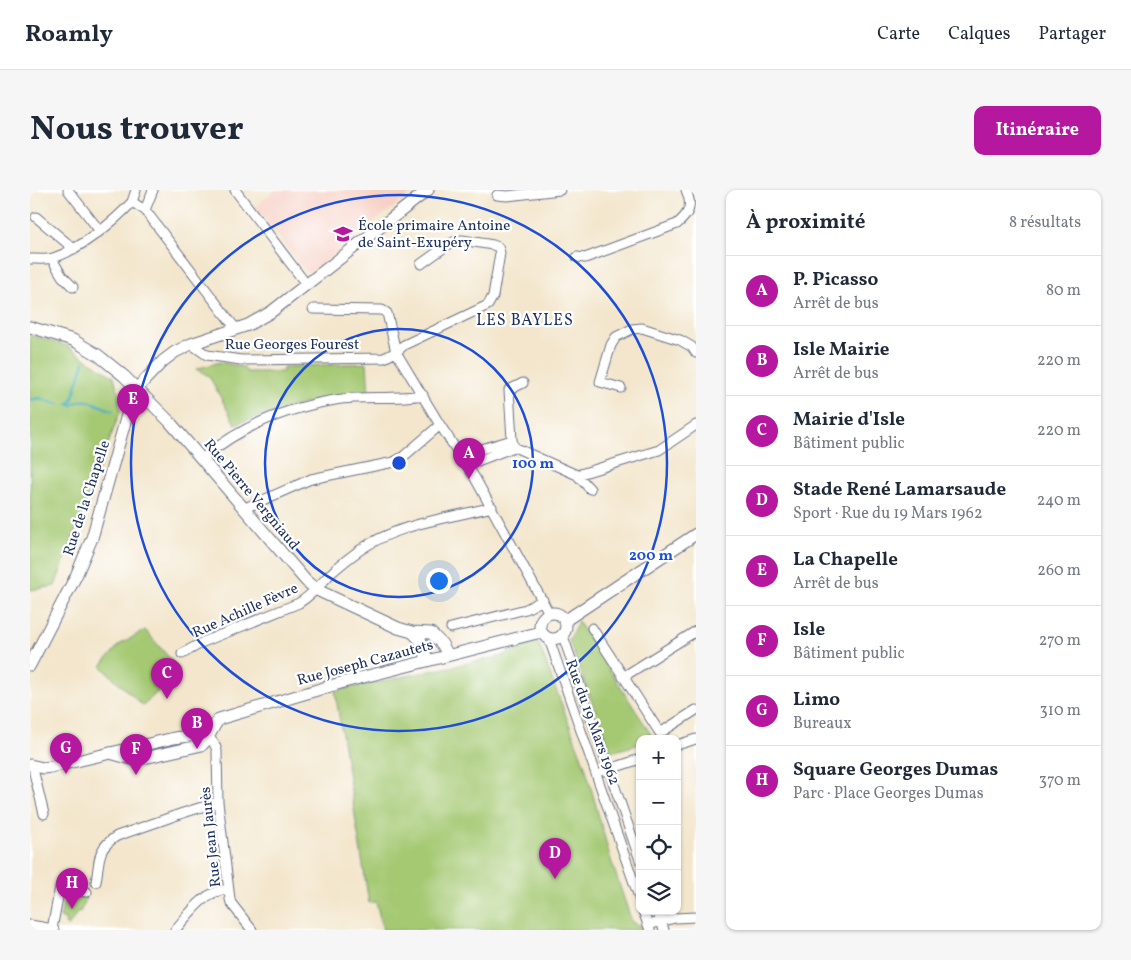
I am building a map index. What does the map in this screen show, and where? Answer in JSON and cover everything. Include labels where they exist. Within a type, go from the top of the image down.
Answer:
[{"type":"street","points":[[68,190],[99,230]]},
{"type":"street","points":[[30,259],[52,259],[74,249],[121,214],[132,202],[136,190]]},
{"type":"street","points":[[145,210],[153,190]]},
{"type":"street","points":[[235,190],[306,284]]},
{"type":"street","name":"Rue de la Chapelle","points":[[30,665],[73,582],[92,538],[127,415],[141,384],[163,361],[191,344],[248,325],[271,312],[364,242],[428,190]]},
{"type":"street","points":[[497,195],[507,196],[560,190]]},
{"type":"street","points":[[577,257],[585,258],[677,224],[686,217],[689,207],[690,198],[686,190]]},
{"type":"street","points":[[132,202],[145,210],[236,329]]},
{"type":"street","points":[[36,217],[74,249]]},
{"type":"street","name":"Rue Georges Fourest","points":[[191,344],[207,356],[242,360],[384,358],[396,352],[404,345],[488,305],[493,296],[500,253],[498,248],[493,245],[462,240],[449,244],[420,264]]},
{"type":"street","points":[[52,259],[62,276],[74,287]]},
{"type":"street","points":[[313,310],[382,310],[387,313],[396,352],[492,507],[549,613]]},
{"type":"street","name":"Rue Pierre Vergniaud","points":[[30,327],[73,340],[98,355],[124,376],[170,421],[306,581],[317,590],[365,614],[412,632]]},
{"type":"street","points":[[621,388],[600,382],[611,346],[616,337],[632,329],[642,328],[680,340],[695,347]]},
{"type":"street","points":[[513,443],[509,390],[523,383]]},
{"type":"street","points":[[203,458],[220,444],[279,414],[335,400],[423,395]]},
{"type":"street","points":[[245,508],[311,479],[394,462],[404,456],[440,425]]},
{"type":"street","points":[[577,475],[660,450],[696,425]]},
{"type":"street","points":[[467,465],[513,443]]},
{"type":"street","points":[[461,455],[513,443],[577,475],[590,490]]},
{"type":"street","name":"Rue Achille Fèvre","points":[[182,654],[203,642],[300,603],[317,590],[330,574],[359,550],[382,537],[410,526],[492,507]]},
{"type":"street","points":[[566,620],[694,539]]},
{"type":"street","points":[[451,628],[526,609],[543,600]]},
{"type":"street","points":[[549,613],[555,613],[566,620],[566,632],[563,636],[557,640],[545,635],[542,620],[549,613]]},
{"type":"street","points":[[592,628],[660,733],[696,710]]},
{"type":"street","points":[[623,677],[696,630]]},
{"type":"street","points":[[412,632],[431,633],[442,644],[448,655]]},
{"type":"street","points":[[412,632],[423,642],[426,649],[426,661]]},
{"type":"street","name":"Rue Joseph Cazautets","points":[[209,738],[212,728],[219,719],[344,682],[448,655],[545,635]]},
{"type":"street","name":"Rue du 19 Mars 1962","points":[[545,635],[597,774],[636,888]]},
{"type":"street","points":[[563,636],[636,848]]},
{"type":"street","points":[[44,814],[32,765],[51,767],[110,753],[135,760],[202,745],[209,738]]},
{"type":"street","name":"Rue Jean Jaurès","points":[[209,738],[217,751],[218,802],[231,903],[252,930]]},
{"type":"street","points":[[681,744],[696,739]]},
{"type":"street","points":[[597,774],[636,760]]},
{"type":"street","points":[[96,882],[101,852],[107,842],[117,836],[183,812],[218,802]]},
{"type":"street","points":[[30,926],[53,930],[60,887],[87,892]]},
{"type":"street","points":[[176,930],[197,904],[210,894],[228,889]]},
{"type":"street","points":[[645,915],[649,928],[662,926],[675,918],[696,917]]},
{"type":"shaded area","points":[[275,190],[415,190],[311,272],[306,272],[256,207]]},
{"type":"green space","points":[[30,335],[65,345],[114,377],[119,395],[120,412],[55,586],[30,590]]},
{"type":"green space","points":[[220,362],[243,367],[247,372],[283,372],[283,367],[367,363],[369,395],[322,399],[235,424],[209,376],[196,369]]},
{"type":"green space","points":[[578,621],[651,735],[636,735],[636,745],[611,752],[569,641]]},
{"type":"green space","points":[[145,630],[180,670],[143,706],[101,666],[119,645]]},
{"type":"green space","points":[[538,642],[585,766],[610,857],[632,922],[640,926],[642,930],[383,930],[376,902],[369,903],[335,691],[502,656]]},
{"type":"green space","points":[[68,893],[87,898],[80,912],[78,911],[68,927],[65,924],[66,919],[60,918],[65,895]]},
{"type":"waterway","points":[[68,404],[72,400],[84,362]]},
{"type":"waterway","points":[[30,400],[39,398],[58,404]]},
{"type":"waterway","points":[[68,404],[72,405],[77,402],[87,401],[113,410]]},
{"type":"place","name":"École primaire Antoine de Saint-Exupéry","points":[[343,234]]},
{"type":"place","name":"La Chapelle","points":[[133,425]]},
{"type":"place","name":"P. Picasso","points":[[469,479]]},
{"type":"place","name":"Mairie d'Isle","points":[[167,699]]},
{"type":"place","name":"Isle Mairie","points":[[197,749]]},
{"type":"place","name":"Limo","points":[[66,774]]},
{"type":"place","name":"Isle","points":[[136,775]]},
{"type":"place","name":"Stade René Lamarsaude","points":[[555,879]]},
{"type":"place","name":"Square Georges Dumas","points":[[72,909]]},
{"type":"district","name":"LES BAYLES","points":[[525,319]]}]
